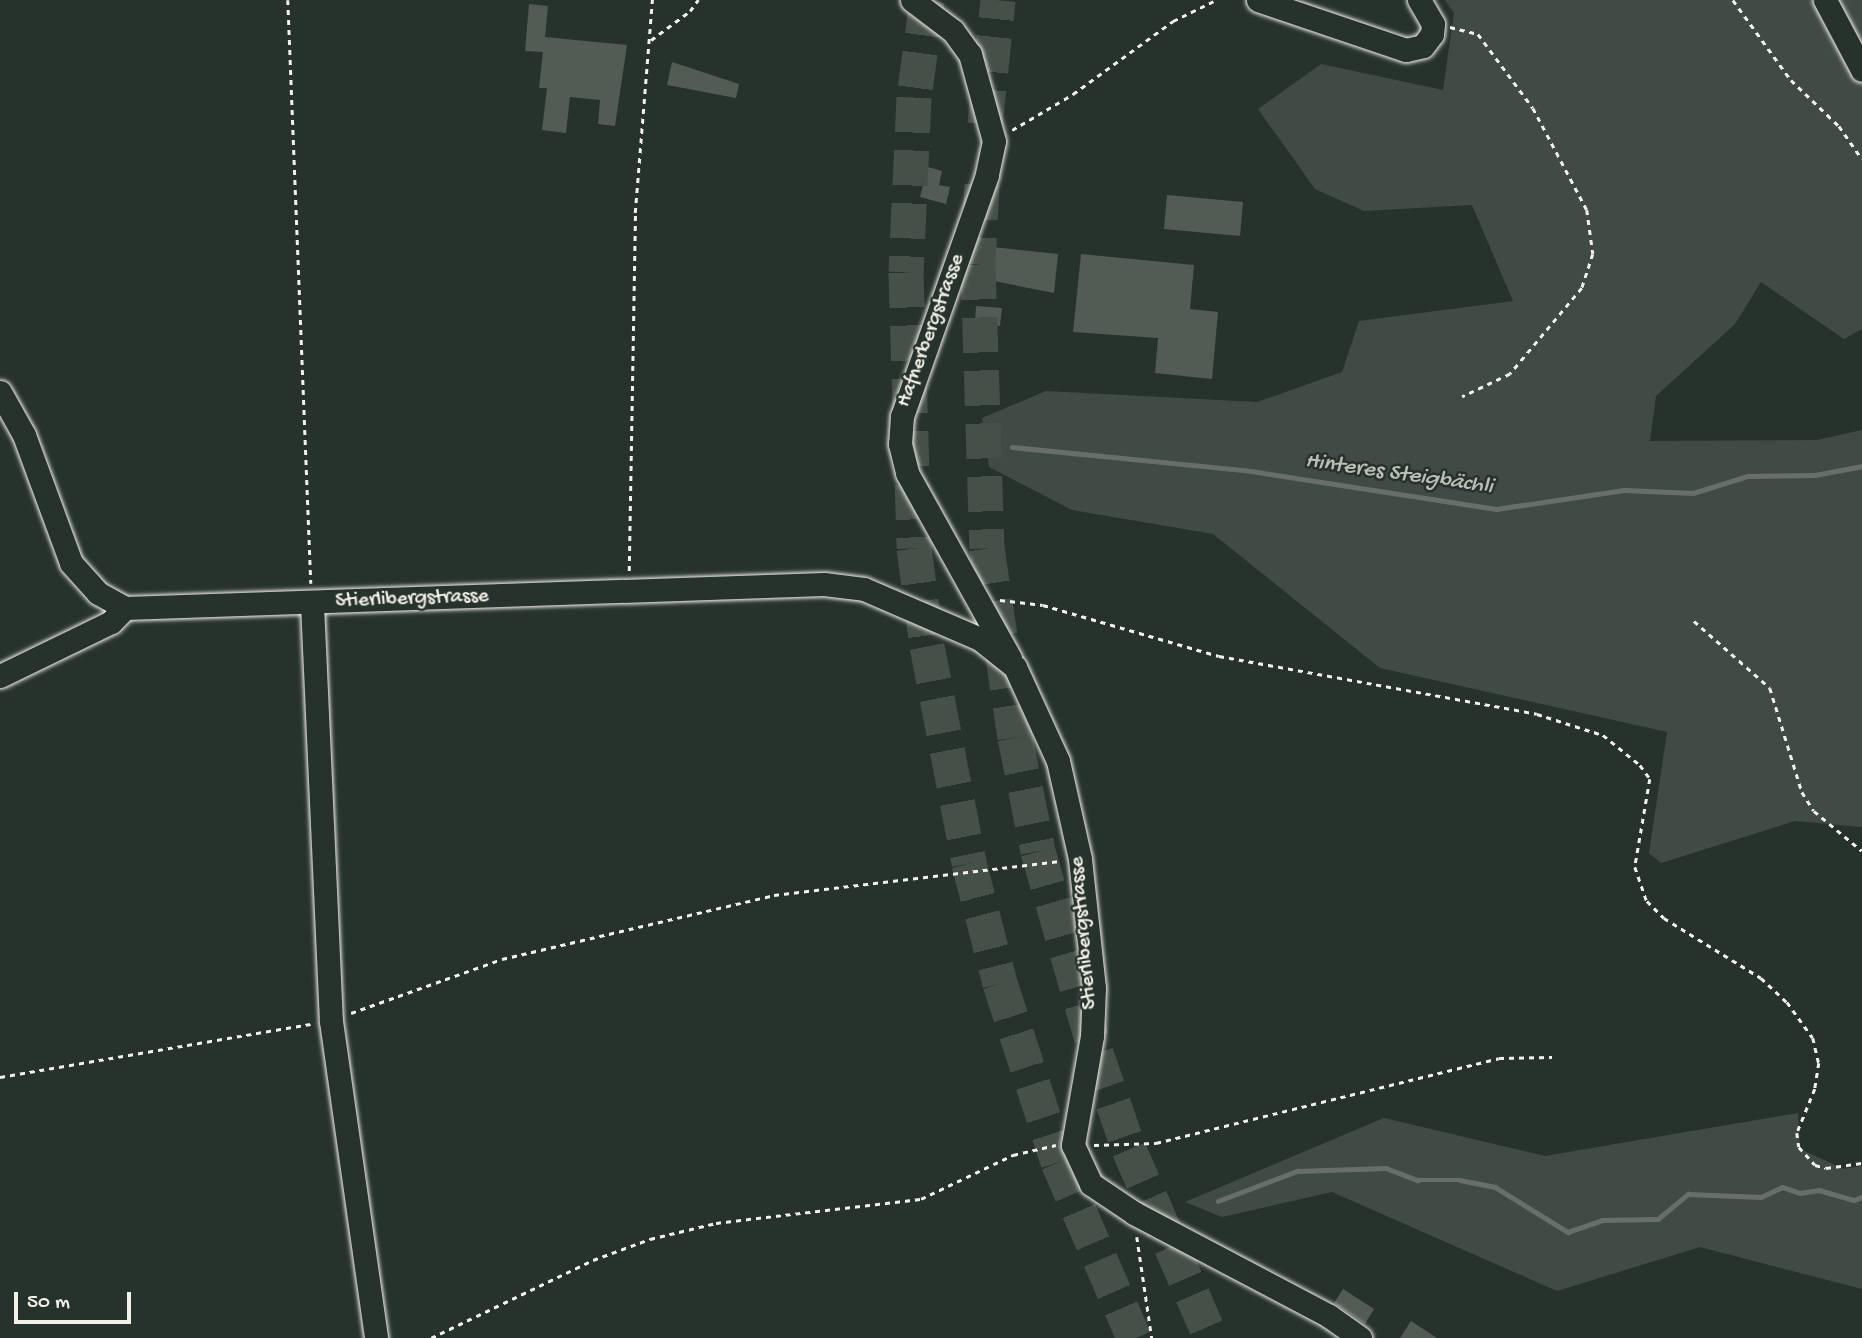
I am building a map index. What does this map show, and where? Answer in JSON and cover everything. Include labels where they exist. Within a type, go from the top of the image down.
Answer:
[{"type":"lane","name":"Hafnerbergstrasse","points":[[912,0],[953,31],[970,54],[994,141],[987,175],[902,415],[900,444],[906,473],[1015,667]]},
{"type":"lane","points":[[1258,0],[1406,50],[1423,46],[1433,23],[1419,0]]},
{"type":"lane","points":[[1825,0],[1862,71]]},
{"type":"lane","name":"Stierlibergstrasse","points":[[0,392],[24,435],[71,563],[97,593],[125,607],[312,604],[824,584],[864,589],[980,639],[1015,667],[1058,761],[1080,859],[1094,988],[1092,1037],[1073,1145]]},
{"type":"lane","points":[[948,625],[979,602]]},
{"type":"lane","points":[[312,604],[331,1021],[376,1338]]},
{"type":"lane","points":[[0,676],[111,622],[125,607]]},
{"type":"lane","points":[[1073,1145],[1091,1184],[1133,1213],[1329,1316],[1360,1338]]},
{"type":"path","points":[[288,0],[312,604]]},
{"type":"path","points":[[629,592],[635,213],[651,40],[652,0]]},
{"type":"path","points":[[651,40],[698,0]]},
{"type":"path","points":[[994,141],[1073,94],[1174,21],[1216,0]]},
{"type":"path","points":[[1733,0],[1791,80],[1839,126],[1862,159]]},
{"type":"path","points":[[1433,23],[1478,34],[1533,108],[1587,210],[1593,254],[1582,288],[1510,374],[1462,397]]},
{"type":"path","points":[[979,602],[1043,605],[1219,656],[1537,714],[1603,735],[1640,765],[1650,779],[1635,867],[1647,901],[1664,918],[1761,978],[1787,1002],[1812,1038],[1819,1063],[1815,1089],[1797,1133],[1799,1147],[1815,1165],[1826,1168],[1862,1163]]},
{"type":"path","points":[[1694,621],[1770,688],[1802,792],[1814,811],[1862,851]]},
{"type":"path","points":[[0,1077],[331,1021],[502,960],[774,895],[1080,859]]},
{"type":"path","points":[[431,1338],[593,1260],[650,1238],[716,1223],[921,1199],[1013,1155],[1043,1145],[1156,1143],[1499,1058],[1552,1057]]},
{"type":"path","points":[[1133,1213],[1152,1338]]},
{"type":"shaded area","points":[[1445,0],[1862,0],[1862,329],[1844,339],[1761,282],[1735,324],[1656,396],[1650,441],[1817,440],[1862,430],[1862,827],[1795,821],[1661,863],[1649,853],[1667,732],[1380,668],[1213,534],[1072,510],[989,467],[982,418],[1046,391],[1257,402],[1342,372],[1359,321],[1513,301],[1472,205],[1364,211],[1315,189],[1258,109],[1321,64],[1443,90],[1454,13]]},
{"type":"shaded area","points":[[1798,1113],[1800,1149],[1844,1169],[1862,1166],[1862,1289],[1700,1247],[1557,1291],[1332,1192],[1222,1217],[1185,1202],[1384,1118],[1545,1156]]},
{"type":"building","points":[[529,4],[548,6],[545,37],[627,45],[615,126],[598,124],[600,100],[570,97],[566,133],[542,130],[547,88],[539,88],[543,52],[525,51]]},
{"type":"building","points":[[672,62],[739,84],[736,98],[667,85]]},
{"type":"building","points":[[928,167],[942,171],[939,185],[950,187],[946,204],[920,197]]},
{"type":"building","points":[[1167,195],[1243,202],[1240,236],[1164,229]]},
{"type":"building","points":[[983,246],[1058,254],[1054,293],[979,278]]},
{"type":"building","points":[[1081,254],[1194,265],[1190,309],[1218,312],[1212,379],[1155,373],[1158,338],[1073,332]]},
{"type":"building","points":[[976,306],[1002,308],[1000,326],[975,324]]},
{"type":"building","points":[[1343,1289],[1374,1309],[1365,1324],[1334,1303]]},
{"type":"building","points":[[1411,1321],[1437,1338],[1400,1338]]},
{"type":"waterway","name":"Hinteres Steigbächli","points":[[1012,447],[1251,471],[1496,509],[1624,490],[1693,493],[1748,476],[1815,475],[1862,466]]},
{"type":"waterway","points":[[1218,1201],[1297,1171],[1386,1168],[1418,1180],[1460,1180],[1495,1187],[1568,1232],[1602,1220],[1658,1219],[1688,1194],[1761,1197],[1782,1187],[1800,1193],[1819,1190],[1854,1200],[1862,1197]]},
{"type":"tunnel","points":[[927,0],[914,97],[906,272],[914,548],[927,646],[969,863],[1000,983],[1058,1162],[1134,1338]]},
{"type":"tunnel","points":[[985,124],[998,0]]},
{"type":"tunnel","points":[[982,184],[978,264],[987,548],[1015,737],[1038,851],[1096,1053],[1129,1149],[1211,1338]]}]
